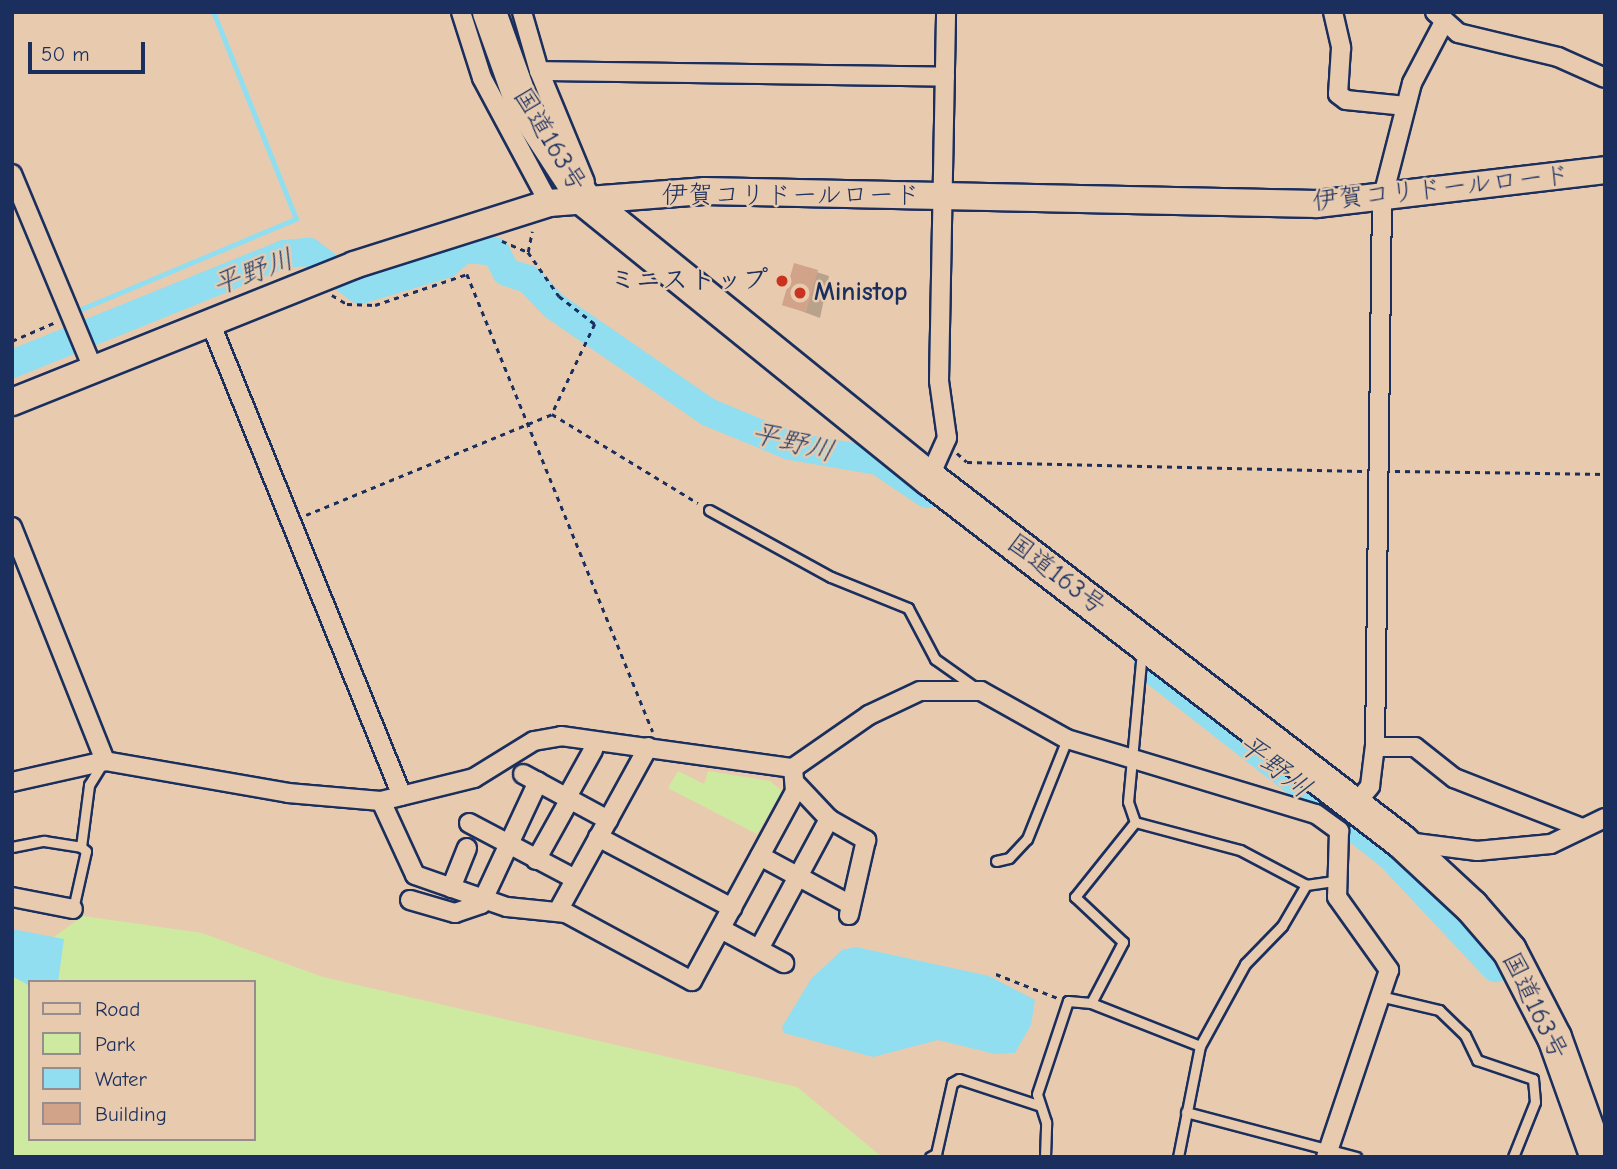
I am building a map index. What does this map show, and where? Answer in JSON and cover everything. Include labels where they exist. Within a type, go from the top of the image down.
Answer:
[{"type":"highway","name":"国道163号","points":[[489,12],[522,104],[584,199],[929,478],[1141,655],[1344,814],[1401,841],[1508,950],[1554,1037],[1597,1157]]},
{"type":"street","points":[[461,12],[490,96],[549,203]]},
{"type":"street","points":[[523,12],[539,71],[585,173],[584,199]]},
{"type":"street","points":[[929,478],[947,438],[939,382],[946,12]]},
{"type":"street","points":[[1333,12],[1341,48],[1338,94],[1346,100],[1406,106]]},
{"type":"street","points":[[1328,1152],[1384,997],[1389,970],[1337,897],[1335,881],[1344,814],[1370,786],[1376,747],[1382,200],[1406,106],[1439,18],[1471,38],[1558,57],[1605,78]]},
{"type":"street","points":[[539,71],[945,77]]},
{"type":"street","name":"伊賀コリドールロード","points":[[12,402],[90,361],[210,322],[354,265],[472,223],[549,203],[704,191],[943,197],[1382,200],[1605,170]]},
{"type":"street","points":[[12,174],[90,361]]},
{"type":"street","points":[[210,322],[402,796]]},
{"type":"street","points":[[12,527],[104,761]]},
{"type":"street","points":[[381,801],[411,871],[484,900],[519,910],[558,911],[692,981],[760,856],[795,777],[869,715],[920,691],[981,691],[1067,739],[1131,759],[1344,814]]},
{"type":"street","points":[[12,782],[104,761],[288,793],[381,801],[474,778],[546,737],[653,747],[795,777],[829,819],[866,840],[850,910],[760,856]]},
{"type":"street","points":[[558,911],[598,837],[653,747]]},
{"type":"street","points":[[1376,747],[1415,747],[1454,778],[1582,828]]},
{"type":"street","points":[[536,860],[593,750]]},
{"type":"street","points":[[410,900],[454,913],[484,900],[531,778],[608,820]]},
{"type":"street","points":[[1401,841],[1492,850],[1562,842],[1582,828],[1605,818]]},
{"type":"street","points":[[759,949],[829,819]]},
{"type":"street","points":[[469,823],[575,878]]},
{"type":"street","points":[[598,837],[732,908]]},
{"type":"street","points":[[451,888],[467,848]]},
{"type":"street","points":[[12,897],[73,909]]},
{"type":"street","points":[[720,929],[784,963]]},
{"type":"lane","points":[[709,510],[831,577],[908,608],[934,659],[981,691]]},
{"type":"lane","points":[[1135,822],[1128,802],[1141,655]]},
{"type":"lane","points":[[996,861],[1009,858],[1027,839],[1067,739]]},
{"type":"lane","points":[[82,847],[89,785],[104,761]]},
{"type":"lane","points":[[1135,822],[1240,850],[1306,885],[1335,881]]},
{"type":"lane","points":[[1091,1003],[1123,942],[1075,897],[1135,822]]},
{"type":"lane","points":[[12,847],[44,841],[82,847],[86,851],[73,909]]},
{"type":"lane","points":[[1178,1157],[1200,1046],[1245,964],[1286,920],[1306,885]]},
{"type":"lane","points":[[1384,997],[1438,1010],[1465,1035],[1477,1060],[1533,1079],[1535,1102],[1513,1157]]},
{"type":"lane","points":[[1045,1157],[1046,1122],[1038,1105],[1069,1001],[1091,1003],[1200,1046]]},
{"type":"lane","points":[[930,1157],[936,1154],[958,1079],[1038,1105]]},
{"type":"lane","points":[[1186,1112],[1328,1152],[1356,1157]]},
{"type":"path","points":[[291,521],[552,414],[594,327],[559,296],[528,251],[472,223]]},
{"type":"path","points":[[320,279],[330,294],[362,307],[467,274],[653,747]]},
{"type":"path","points":[[12,341],[72,316]]},
{"type":"path","points":[[552,414],[709,510]]},
{"type":"path","points":[[947,438],[967,462],[1605,474]]},
{"type":"path","points":[[996,974],[1069,1001]]},
{"type":"green space","points":[[678,771],[704,784],[708,771],[770,781],[782,791],[757,834],[668,788]]},
{"type":"green space","points":[[83,916],[202,933],[323,977],[797,1087],[882,1157],[12,1157],[12,967]]},
{"type":"water","points":[[12,929],[64,939],[58,980],[28,980],[28,985],[12,976]]},
{"type":"water","points":[[856,947],[989,976],[1035,1000],[1031,1025],[1015,1053],[995,1054],[938,1040],[873,1057],[784,1033],[782,1027],[811,979],[842,950]]},
{"type":"building","name":"Ministop","points":[[794,263],[818,270],[806,312],[782,305]]},
{"type":"waterway","points":[[79,310],[296,219],[213,12]]},
{"type":"waterway","name":"平野川","points":[[12,364],[284,254],[309,252],[360,290],[446,264],[464,249],[496,252],[506,272],[528,279],[554,306],[708,412],[790,446],[878,461],[927,494]]},
{"type":"waterway","name":"平野川","points":[[1147,666],[1390,856],[1495,968]]},
{"type":"place","name":"ミニストップ","points":[[782,281]]},
{"type":"place","name":"Ministop","points":[[800,293]]}]
